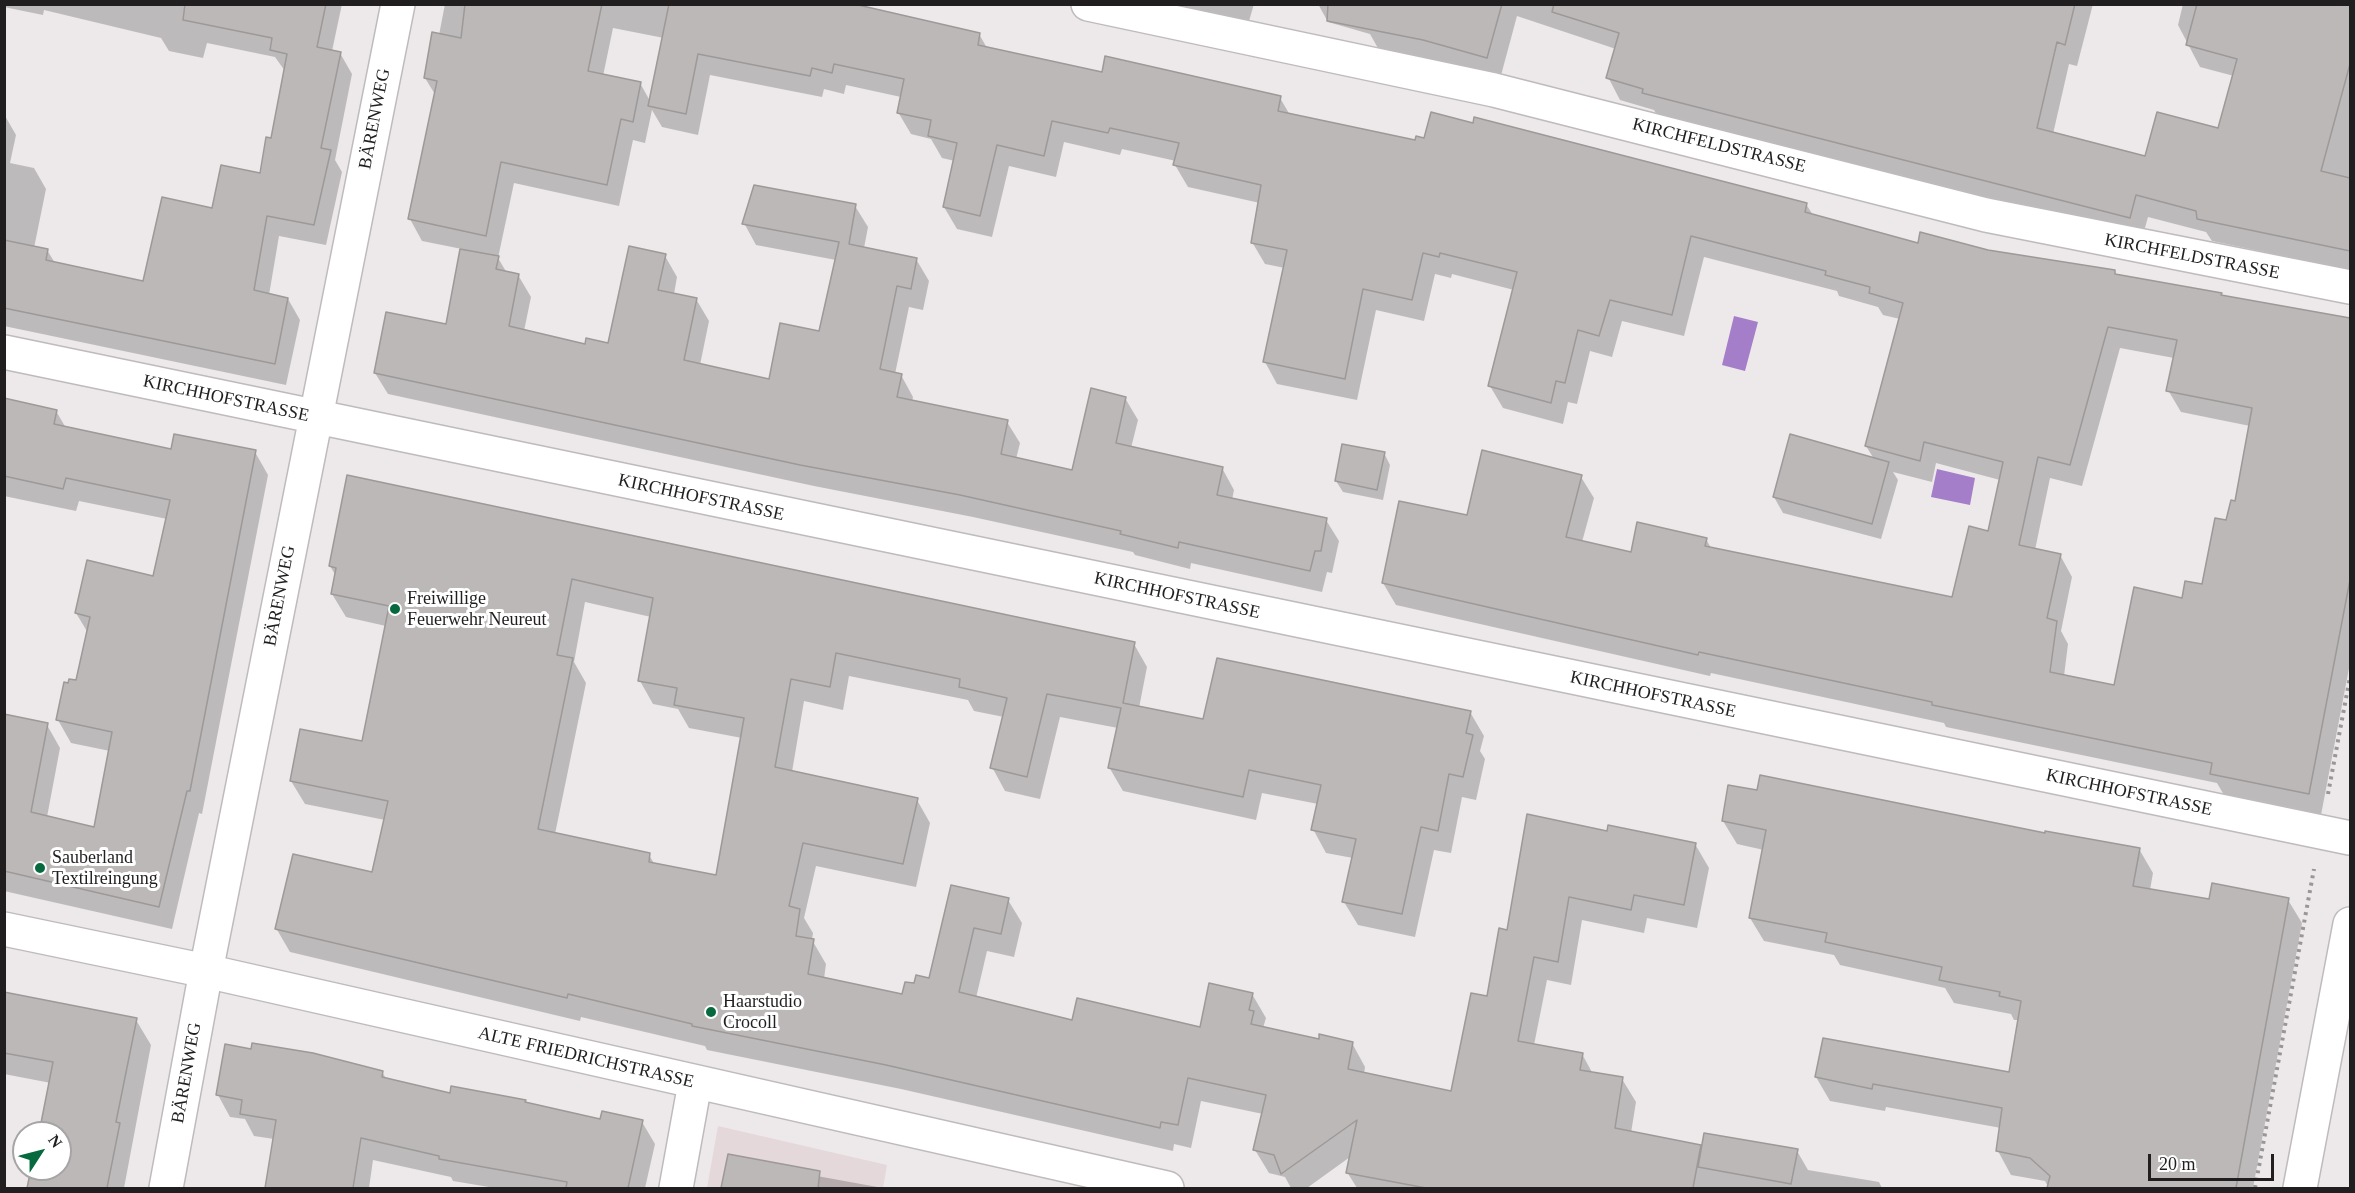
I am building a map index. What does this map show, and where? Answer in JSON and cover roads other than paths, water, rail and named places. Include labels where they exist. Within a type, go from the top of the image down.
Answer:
[{"type":"street","name":"BÄRENWEG","points":[[166,1188],[206,971],[398,4]]},
{"type":"street","name":"KIRCHFELDSTRASSE","points":[[1088,4],[1494,90],[1986,215],[2350,286]]},
{"type":"street","name":"KIRCHHOFSTRASSE","points":[[4,352],[2336,836]]},
{"type":"street","points":[[2300,1188],[2350,924]]},
{"type":"street","name":"ALTE FRIEDRICHSTRASSE","points":[[4,929],[206,971],[1167,1188]]},
{"type":"street","points":[[675,1188],[695,1083]]},
{"type":"place","name":"Freiwillige Feuerwehr Neureut","points":[[395,609]]},
{"type":"place","name":"Sauberland Textilreingung","points":[[40,868]]},
{"type":"place","name":"Haarstudio Crocoll","points":[[711,1012]]}]
